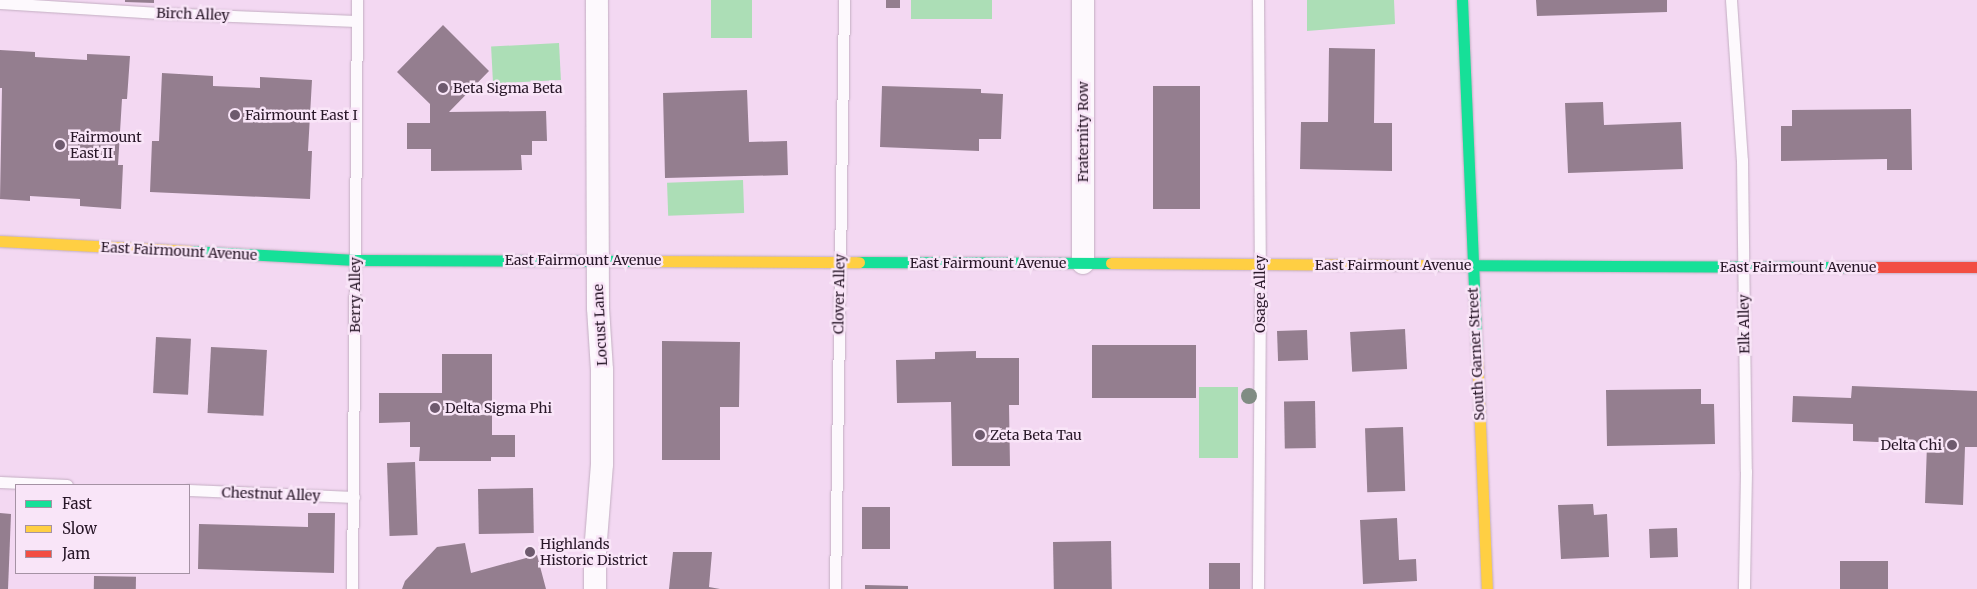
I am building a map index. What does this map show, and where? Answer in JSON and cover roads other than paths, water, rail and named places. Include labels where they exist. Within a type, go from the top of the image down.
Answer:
[{"type":"street","name":"Locust Lane","points":[[595,589],[595,554],[602,464],[598,260],[597,0]]},
{"type":"street","name":"Fraternity Row","points":[[1083,263],[1084,0]]},
{"type":"street","name":"South Garner Street","points":[[1462,0],[1487,589]]},
{"type":"street","name":"East Fairmount Avenue","points":[[0,241],[356,260],[1977,267]]},
{"type":"lane","name":"Berry Alley","points":[[352,589],[356,260],[356,0]]},
{"type":"lane","name":"Clover Alley","points":[[835,589],[844,0]]},
{"type":"lane","name":"Osage Alley","points":[[1258,0],[1260,265],[1258,589]]},
{"type":"lane","name":"Elk Alley","points":[[1731,0],[1742,160],[1746,471],[1744,589]]},
{"type":"lane","name":"Birch Alley","points":[[0,3],[159,13],[356,20]]},
{"type":"lane","points":[[0,482],[45,484]]},
{"type":"lane","name":"Chestnut Alley","points":[[190,490],[354,497]]},
{"type":"place","name":"Beta Sigma Beta","points":[[443,88]]},
{"type":"place","name":"Fairmount East I","points":[[235,115]]},
{"type":"place","name":"Fairmount East II","points":[[60,145]]},
{"type":"place","name":"Delta Sigma Phi","points":[[435,408]]},
{"type":"place","name":"Zeta Beta Tau","points":[[980,435]]},
{"type":"place","name":"Delta Chi","points":[[1952,445]]},
{"type":"place","name":"Highlands Historic District","points":[[530,552]]}]
